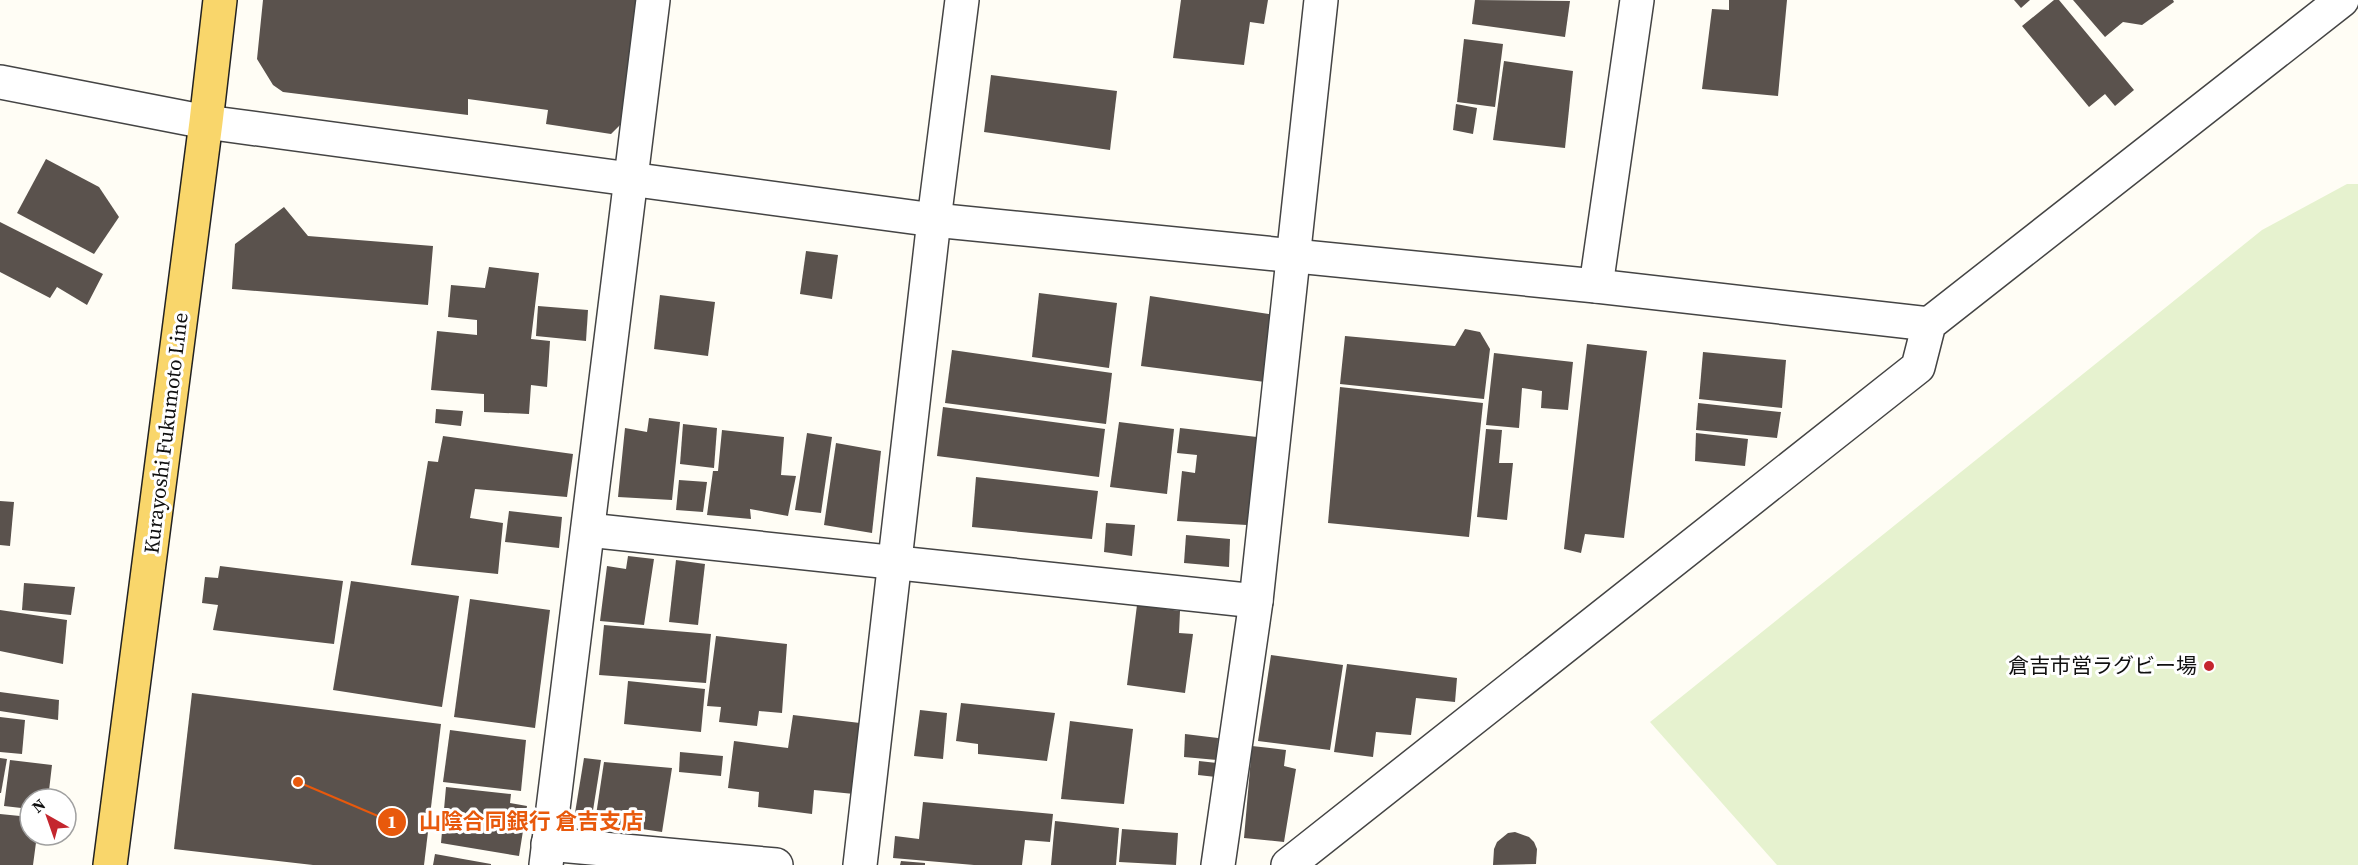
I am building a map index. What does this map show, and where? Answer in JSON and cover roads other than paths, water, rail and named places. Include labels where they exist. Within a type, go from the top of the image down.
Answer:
[{"type":"main road","name":"Kurayoshi Fukumoto Line","points":[[110,865],[220,0]]},
{"type":"street","points":[[653,0],[547,855],[776,865]]},
{"type":"street","points":[[860,865],[934,220],[962,0]]},
{"type":"street","points":[[1218,865],[1257,601],[1322,0]]},
{"type":"street","points":[[1596,286],[1637,0]]},
{"type":"street","points":[[1288,865],[1918,367],[1929,324],[2342,0]]},
{"type":"street","points":[[0,82],[206,122],[934,220],[1596,286],[1929,324]]},
{"type":"street","points":[[588,530],[1257,601]]},
{"type":"place","name":"倉吉市営ラグビー場","points":[[2209,666]]},
{"type":"place","name":"山陰合同銀行 倉吉支店","points":[[298,782]]}]
